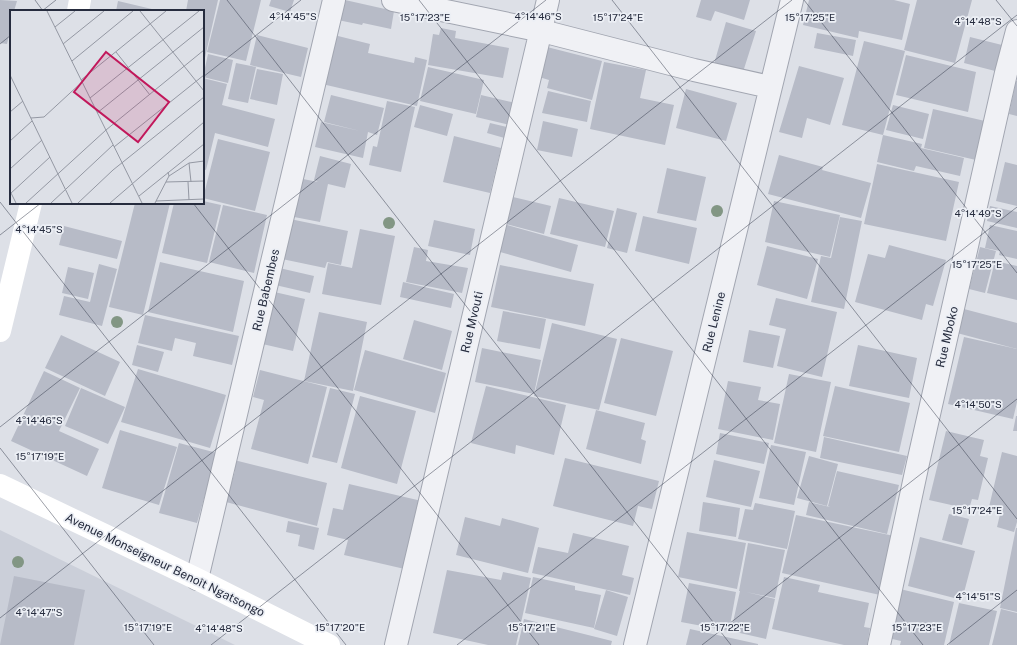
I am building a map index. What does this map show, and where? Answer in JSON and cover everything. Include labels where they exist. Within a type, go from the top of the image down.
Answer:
[{"type":"street","points":[[78,10],[80,0]]},
{"type":"street","name":"Rue Babembes","points":[[197,580],[334,0]]},
{"type":"street","points":[[393,0],[542,31],[694,70],[770,87]]},
{"type":"street","name":"Rue Mvouti","points":[[396,645],[469,332],[542,31],[548,0]]},
{"type":"street","name":"Rue Lenine","points":[[635,645],[792,0]]},
{"type":"street","name":"Rue Mboko","points":[[879,645],[918,463],[1004,81],[1017,31]]},
{"type":"street","points":[[0,331],[31,204]]},
{"type":"street","name":"Avenue Monseigneur Benoît Ngatsongo","points":[[0,485],[329,645]]},
{"type":"shaded area","points":[[0,530],[235,645],[0,645]]},
{"type":"building","points":[[0,0],[17,1],[14,10],[10,10],[10,31],[7,44],[0,43]]},
{"type":"building","points":[[188,0],[218,0],[204,62],[204,10],[186,10]]},
{"type":"building","points":[[220,0],[261,0],[246,61],[207,52]]},
{"type":"building","points":[[271,0],[294,0],[290,12],[269,6]]},
{"type":"building","points":[[337,0],[345,0],[394,11],[391,29],[333,19]]},
{"type":"building","points":[[701,0],[750,0],[744,20],[715,11],[711,21],[696,17]]},
{"type":"building","points":[[809,0],[894,0],[910,4],[902,40],[859,31],[858,38],[803,25]]},
{"type":"building","points":[[917,0],[972,0],[955,63],[904,50]]},
{"type":"building","points":[[118,1],[156,10],[116,10]]},
{"type":"building","points":[[726,22],[756,31],[743,72],[714,64]]},
{"type":"building","points":[[441,28],[456,31],[455,38],[509,48],[503,78],[428,65],[433,34],[439,35]]},
{"type":"building","points":[[817,33],[856,40],[853,56],[814,48]]},
{"type":"building","points":[[257,35],[308,48],[301,77],[250,65]]},
{"type":"building","points":[[334,35],[370,44],[368,53],[414,63],[415,57],[427,60],[417,106],[322,84]]},
{"type":"building","points":[[970,37],[1006,46],[999,72],[964,63]]},
{"type":"building","points":[[864,41],[905,51],[883,135],[842,125]]},
{"type":"building","points":[[547,47],[602,61],[592,100],[547,88],[549,80],[539,77]]},
{"type":"building","points":[[208,54],[233,60],[228,83],[204,77]]},
{"type":"building","points":[[906,55],[976,72],[968,112],[896,95]]},
{"type":"building","points":[[604,62],[646,70],[640,98],[674,105],[665,145],[590,129]]},
{"type":"building","points":[[236,63],[256,67],[248,103],[228,99]]},
{"type":"building","points":[[799,66],[844,78],[830,125],[807,118],[802,138],[779,132]]},
{"type":"building","points":[[428,67],[484,80],[476,114],[420,101]]},
{"type":"building","points":[[257,69],[283,74],[277,105],[250,99]]},
{"type":"building","points":[[204,78],[227,84],[222,105],[275,119],[268,147],[215,133],[206,170],[204,169]]},
{"type":"building","points":[[1017,81],[1017,116],[1009,114]]},
{"type":"building","points":[[686,89],[737,103],[726,141],[676,128]]},
{"type":"building","points":[[548,91],[591,101],[587,122],[542,113]]},
{"type":"building","points":[[331,95],[384,108],[377,135],[368,132],[363,158],[315,147],[321,122],[360,131],[324,122]]},
{"type":"building","points":[[481,95],[520,104],[514,126],[476,117]]},
{"type":"building","points":[[387,101],[415,107],[401,172],[369,165],[373,146],[377,147]]},
{"type":"building","points":[[420,105],[453,114],[447,136],[414,127]]},
{"type":"building","points":[[893,105],[929,114],[923,139],[886,130]]},
{"type":"building","points":[[933,109],[985,121],[976,160],[924,148]]},
{"type":"building","points":[[543,121],[578,129],[572,157],[537,150]]},
{"type":"building","points":[[490,123],[511,128],[508,139],[487,133]]},
{"type":"building","points":[[883,135],[922,144],[921,148],[964,158],[960,176],[916,166],[914,171],[877,162]]},
{"type":"building","points":[[454,136],[501,148],[490,193],[443,182]]},
{"type":"building","points":[[218,139],[270,152],[255,211],[204,198]]},
{"type":"building","points":[[779,155],[823,167],[822,170],[871,183],[861,218],[768,194]]},
{"type":"building","points":[[320,156],[351,164],[345,188],[328,184],[320,222],[289,216],[298,178],[318,182],[314,180]]},
{"type":"building","points":[[1005,162],[1017,165],[1017,206],[996,201]]},
{"type":"building","points":[[877,164],[959,182],[946,241],[864,224]]},
{"type":"building","points":[[667,168],[706,177],[696,221],[657,213]]},
{"type":"building","points":[[513,197],[551,206],[544,234],[506,224]]},
{"type":"building","points":[[559,198],[614,211],[605,247],[550,234]]},
{"type":"building","points":[[204,201],[221,205],[207,263],[162,253],[174,204],[204,204]]},
{"type":"building","points":[[774,201],[840,215],[830,257],[765,242]]},
{"type":"building","points":[[135,204],[170,204],[143,315],[109,307]]},
{"type":"building","points":[[223,205],[267,215],[254,273],[209,262]]},
{"type":"building","points":[[990,206],[1017,212],[1017,228],[987,221]]},
{"type":"building","points":[[617,208],[637,213],[627,253],[607,248]]},
{"type":"building","points":[[643,216],[697,228],[689,264],[635,251]]},
{"type":"building","points":[[840,217],[862,221],[844,309],[811,302],[821,256],[831,258]]},
{"type":"building","points":[[290,219],[348,231],[341,265],[327,262],[325,268],[282,259]]},
{"type":"building","points":[[434,220],[475,229],[470,255],[428,246]]},
{"type":"building","points":[[507,225],[578,245],[571,272],[500,252]]},
{"type":"building","points":[[990,225],[1017,231],[1017,259],[999,255],[1000,251],[985,248]]},
{"type":"building","points":[[64,226],[122,241],[117,259],[59,245]]},
{"type":"building","points":[[360,229],[395,236],[381,305],[322,294],[328,263],[352,268]]},
{"type":"building","points":[[889,245],[946,260],[933,306],[926,304],[922,320],[855,302],[868,254],[885,258]]},
{"type":"building","points":[[767,246],[818,259],[807,299],[757,285]]},
{"type":"building","points":[[414,247],[428,250],[426,261],[468,268],[462,293],[406,282]]},
{"type":"building","points":[[980,247],[996,251],[985,293],[969,289]]},
{"type":"building","points":[[995,261],[1017,266],[1017,300],[987,293]]},
{"type":"building","points":[[160,262],[244,281],[233,332],[148,312]]},
{"type":"building","points":[[99,264],[117,269],[102,326],[59,315],[64,296],[90,302]]},
{"type":"building","points":[[500,265],[594,284],[585,326],[491,307]]},
{"type":"building","points":[[68,267],[94,273],[88,299],[62,293]]},
{"type":"building","points":[[275,267],[314,276],[310,293],[271,284]]},
{"type":"building","points":[[403,282],[454,294],[451,308],[400,297]]},
{"type":"building","points":[[270,291],[305,299],[293,351],[258,343]]},
{"type":"building","points":[[776,298],[837,312],[822,377],[777,366],[786,329],[769,325]]},
{"type":"building","points":[[964,309],[1017,323],[1017,349],[957,333]]},
{"type":"building","points":[[503,311],[546,319],[540,349],[497,341]]},
{"type":"building","points":[[319,312],[367,322],[353,391],[304,381]]},
{"type":"building","points":[[145,315],[239,336],[232,365],[193,356],[196,343],[175,338],[172,351],[138,343]]},
{"type":"building","points":[[414,320],[452,331],[442,370],[403,359]]},
{"type":"building","points":[[552,323],[617,339],[599,410],[534,396]]},
{"type":"building","points":[[749,330],[780,336],[773,368],[743,362]]},
{"type":"building","points":[[61,335],[120,362],[105,396],[45,368]]},
{"type":"building","points":[[964,337],[1017,349],[1017,402],[1013,419],[948,404]]},
{"type":"building","points":[[621,338],[673,351],[656,416],[604,403]]},
{"type":"building","points":[[137,345],[164,352],[158,372],[132,365]]},
{"type":"building","points":[[858,345],[917,358],[909,398],[849,386]]},
{"type":"building","points":[[482,348],[541,360],[534,394],[475,382]]},
{"type":"building","points":[[365,350],[446,373],[435,413],[354,390]]},
{"type":"building","points":[[138,369],[226,395],[210,448],[121,422]]},
{"type":"building","points":[[260,370],[327,387],[308,464],[251,449],[264,400],[253,397]]},
{"type":"building","points":[[44,371],[80,388],[59,431],[99,449],[87,476],[11,441]]},
{"type":"building","points":[[789,374],[831,382],[816,452],[774,443]]},
{"type":"building","points":[[728,381],[761,387],[758,400],[780,404],[773,440],[718,429]]},
{"type":"building","points":[[486,386],[566,405],[554,455],[516,445],[515,454],[471,443]]},
{"type":"building","points":[[835,386],[910,403],[899,452],[823,436]]},
{"type":"building","points":[[81,388],[125,407],[108,444],[65,426]]},
{"type":"building","points":[[330,388],[355,394],[337,463],[312,457]]},
{"type":"building","points":[[360,396],[416,411],[397,484],[341,468]]},
{"type":"building","points":[[596,410],[645,423],[641,439],[646,441],[641,464],[586,449]]},
{"type":"building","points":[[1016,416],[1017,431],[1013,431]]},
{"type":"building","points":[[120,430],[177,447],[159,505],[102,488]]},
{"type":"building","points":[[946,431],[984,440],[980,456],[988,458],[978,500],[972,499],[969,509],[929,500]]},
{"type":"building","points":[[720,433],[769,443],[764,464],[716,454]]},
{"type":"building","points":[[824,437],[907,456],[902,475],[820,458]]},
{"type":"building","points":[[179,443],[217,453],[197,523],[159,513]]},
{"type":"building","points":[[771,445],[806,452],[794,505],[759,498]]},
{"type":"building","points":[[1002,452],[1017,456],[1017,522],[1014,532],[997,527],[1001,510],[989,507]]},
{"type":"building","points":[[809,456],[838,464],[827,506],[797,498]]},
{"type":"building","points":[[565,458],[659,481],[652,509],[638,506],[633,526],[553,506]]},
{"type":"building","points":[[230,459],[327,483],[317,526],[226,502],[235,471],[227,469]]},
{"type":"building","points":[[714,460],[760,471],[751,507],[706,497]]},
{"type":"building","points":[[837,471],[899,485],[887,534],[806,515],[809,502],[830,507],[828,506]]},
{"type":"building","points":[[349,484],[426,502],[409,570],[344,555],[348,540],[327,535],[333,508],[343,510]]},
{"type":"building","points":[[703,502],[740,508],[736,537],[699,531]]},
{"type":"building","points":[[755,503],[795,511],[787,549],[738,539],[745,509],[753,510]]},
{"type":"building","points":[[949,514],[969,519],[962,545],[942,540]]},
{"type":"building","points":[[796,515],[894,536],[880,595],[782,573]]},
{"type":"building","points":[[465,517],[500,526],[502,518],[539,528],[528,573],[456,555]]},
{"type":"building","points":[[288,521],[319,528],[314,550],[298,546],[300,535],[286,532]]},
{"type":"building","points":[[1017,528],[1017,612],[1000,608]]},
{"type":"building","points":[[687,532],[746,543],[737,589],[678,577]]},
{"type":"building","points":[[573,533],[629,546],[622,575],[634,578],[630,595],[532,573],[538,547],[568,553]]},
{"type":"building","points":[[920,537],[975,551],[962,600],[908,586]]},
{"type":"building","points":[[748,543],[785,550],[775,598],[746,592],[775,599],[766,639],[731,631],[740,591]]},
{"type":"building","points":[[447,570],[501,580],[503,572],[531,578],[516,645],[488,645],[433,633]]},
{"type":"building","points":[[14,576],[85,590],[74,645],[0,645]]},
{"type":"building","points":[[533,577],[575,586],[575,590],[601,595],[594,628],[525,613]]},
{"type":"building","points":[[784,577],[820,585],[818,592],[869,603],[864,627],[870,628],[867,645],[844,645],[772,629]]},
{"type":"building","points":[[689,583],[736,592],[729,631],[681,622]]},
{"type":"building","points":[[900,589],[954,602],[944,645],[900,645],[901,641],[888,638]]},
{"type":"building","points":[[606,590],[628,597],[617,636],[594,629]]},
{"type":"building","points":[[959,603],[997,611],[989,645],[949,645]]},
{"type":"building","points":[[1001,609],[1017,613],[1017,645],[992,645]]},
{"type":"building","points":[[524,619],[612,641],[611,645],[518,645]]},
{"type":"building","points":[[690,629],[758,644],[758,645],[686,645]]}]
